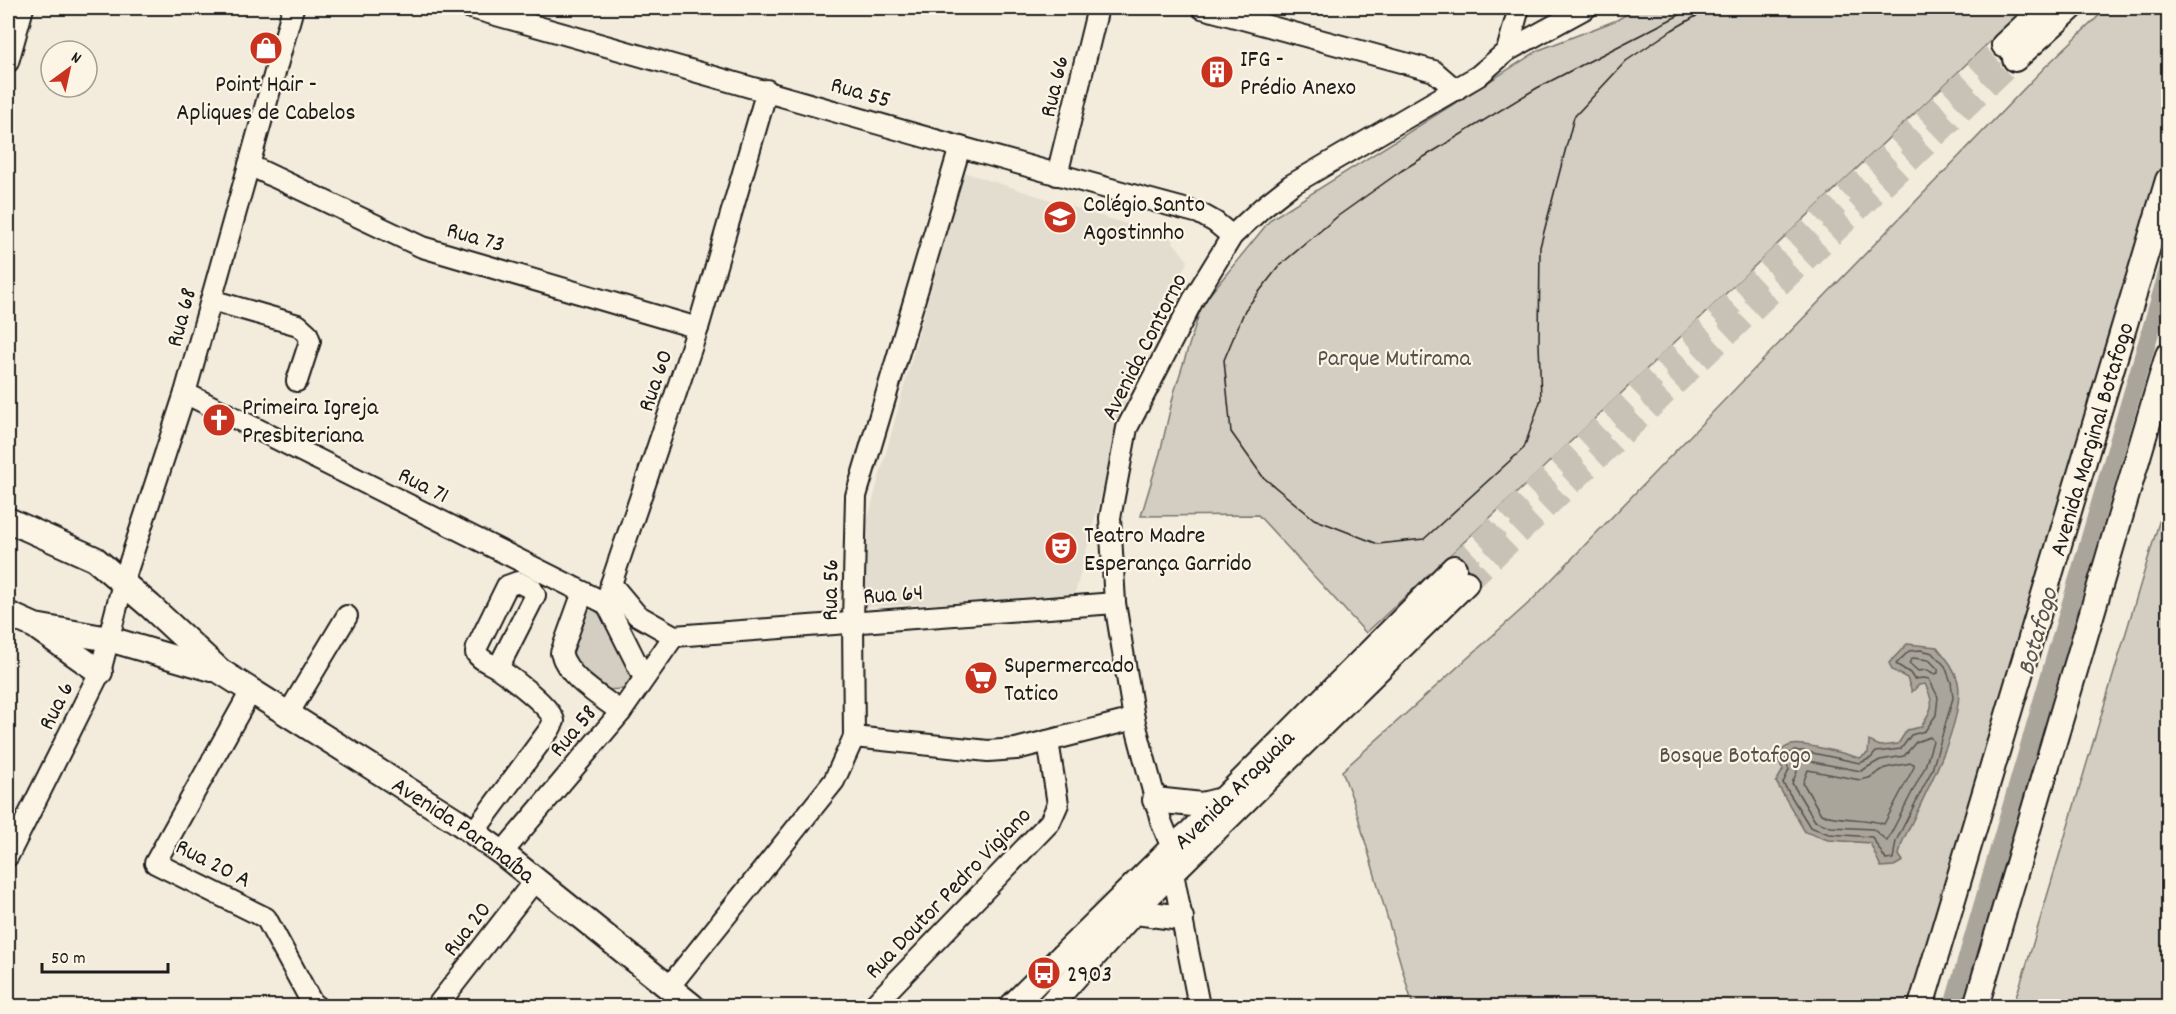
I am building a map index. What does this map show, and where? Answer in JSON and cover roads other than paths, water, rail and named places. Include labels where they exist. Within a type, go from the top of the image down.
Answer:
[{"type":"main road","points":[[2044,8],[2010,52],[2071,8]]},
{"type":"main road","name":"Avenida Marginal Botafogo","points":[[1921,1006],[2169,180]]},
{"type":"main road","name":"Avenida Marginal Botafogo","points":[[1976,1006],[2169,355]]},
{"type":"main road","name":"Avenida Paranaíba","points":[[8,520],[95,559],[220,671],[474,833],[692,1006]]},
{"type":"main road","name":"Avenida Araguaia","points":[[1012,1006],[1172,848],[1460,575],[1173,873],[1147,897],[1136,912],[1049,1006]]},
{"type":"main road","name":"Avenida Paranaíba","points":[[8,614],[35,626],[109,639],[220,671]]},
{"type":"main road","points":[[35,626],[100,672]]},
{"type":"main road","points":[[1155,800],[1202,805],[1222,800]]},
{"type":"main road","points":[[1136,912],[1181,918]]},
{"type":"street","points":[[8,62],[23,8]]},
{"type":"street","name":"Rua 68","points":[[109,639],[123,583],[185,393],[293,8]]},
{"type":"street","name":"Rua 55","points":[[471,8],[767,90],[1057,175],[1199,213],[1232,236]]},
{"type":"street","name":"Rua 66","points":[[1057,175],[1098,8]]},
{"type":"street","points":[[1202,8],[1434,71],[1456,90]]},
{"type":"street","points":[[1507,51],[1520,8]]},
{"type":"street","name":"Avenida Contorno","points":[[1199,1006],[1173,873],[1172,848],[1161,821],[1134,719],[1115,603],[1110,518],[1127,428],[1193,300],[1232,236],[1263,207],[1291,185],[1478,76],[1507,51],[1586,8]]},
{"type":"street","name":"Rua 60","points":[[608,604],[611,584],[698,328],[767,90]]},
{"type":"street","name":"Rua 56","points":[[669,987],[834,781],[854,737],[853,621],[856,495],[960,147]]},
{"type":"street","name":"Rua 73","points":[[249,165],[422,247],[698,328]]},
{"type":"street","points":[[211,300],[298,325],[307,333],[310,341],[297,381]]},
{"type":"street","name":"Rua 71","points":[[185,393],[608,604]]},
{"type":"street","points":[[611,584],[637,615],[674,636]]},
{"type":"street","points":[[583,592],[561,653],[564,663],[571,673],[621,712]]},
{"type":"street","name":"Rua 64","points":[[674,636],[1115,603]]},
{"type":"street","points":[[608,604],[644,678]]},
{"type":"street","points":[[288,714],[347,616]]},
{"type":"street","name":"Rua 58","points":[[502,853],[621,712],[674,636]]},
{"type":"street","name":"Rua 6","points":[[8,856],[100,672],[109,639]]},
{"type":"street","points":[[474,833],[554,721],[549,711],[498,668]]},
{"type":"street","name":"Rua 20 A","points":[[251,691],[156,863],[266,918],[312,1003],[316,1006]]},
{"type":"street","points":[[854,737],[988,751],[1016,749],[1134,719]]},
{"type":"street","name":"Rua Doutor Pedro Vigiano","points":[[873,1006],[1050,822],[1058,804],[1048,741]]},
{"type":"street","name":"Rua 20","points":[[437,1006],[535,880]]},
{"type":"water","points":[[1907,644],[1937,647],[1955,672],[1959,699],[1955,719],[1939,764],[1902,843],[1899,855],[1903,861],[1894,866],[1881,867],[1870,843],[1828,840],[1805,832],[1776,782],[1783,770],[1776,755],[1788,746],[1806,745],[1860,758],[1868,753],[1869,741],[1880,746],[1898,744],[1907,730],[1921,727],[1931,706],[1925,684],[1919,685],[1912,692],[1907,678],[1892,670],[1889,663]]},
{"type":"waterway","name":"Botafogo","points":[[1953,1006],[2168,271]]},
{"type":"tunnel","points":[[1454,568],[2004,45]]},
{"type":"tunnel","points":[[1466,583],[2015,59]]},
{"type":"tram line","points":[[1693,8],[1537,88],[1401,171],[1338,216],[1280,265],[1245,310],[1224,360],[1231,432],[1263,477],[1314,519],[1378,544],[1424,539],[1524,448],[1541,399],[1540,247],[1574,117],[1626,61],[1710,8]]},
{"type":"place","name":"Point Hair - Apliques de Cabelos","points":[[266,48]]},
{"type":"place","name":"IFG - Prédio Anexo","points":[[1217,72]]},
{"type":"place","name":"Colégio Santo Agostinnho","points":[[1060,217]]},
{"type":"place","name":"Primeira Igreja Presbiteriana","points":[[219,420]]},
{"type":"place","name":"Teatro Madre Esperança Garrido","points":[[1061,548]]},
{"type":"place","name":"Supermercado Tatico","points":[[981,678]]},
{"type":"place","name":"2903","points":[[1044,973]]},
{"type":"park label","name":"Parque Mutirama","points":[[1394,357]]},
{"type":"park label","name":"Bosque Botafogo","points":[[1735,754]]}]
